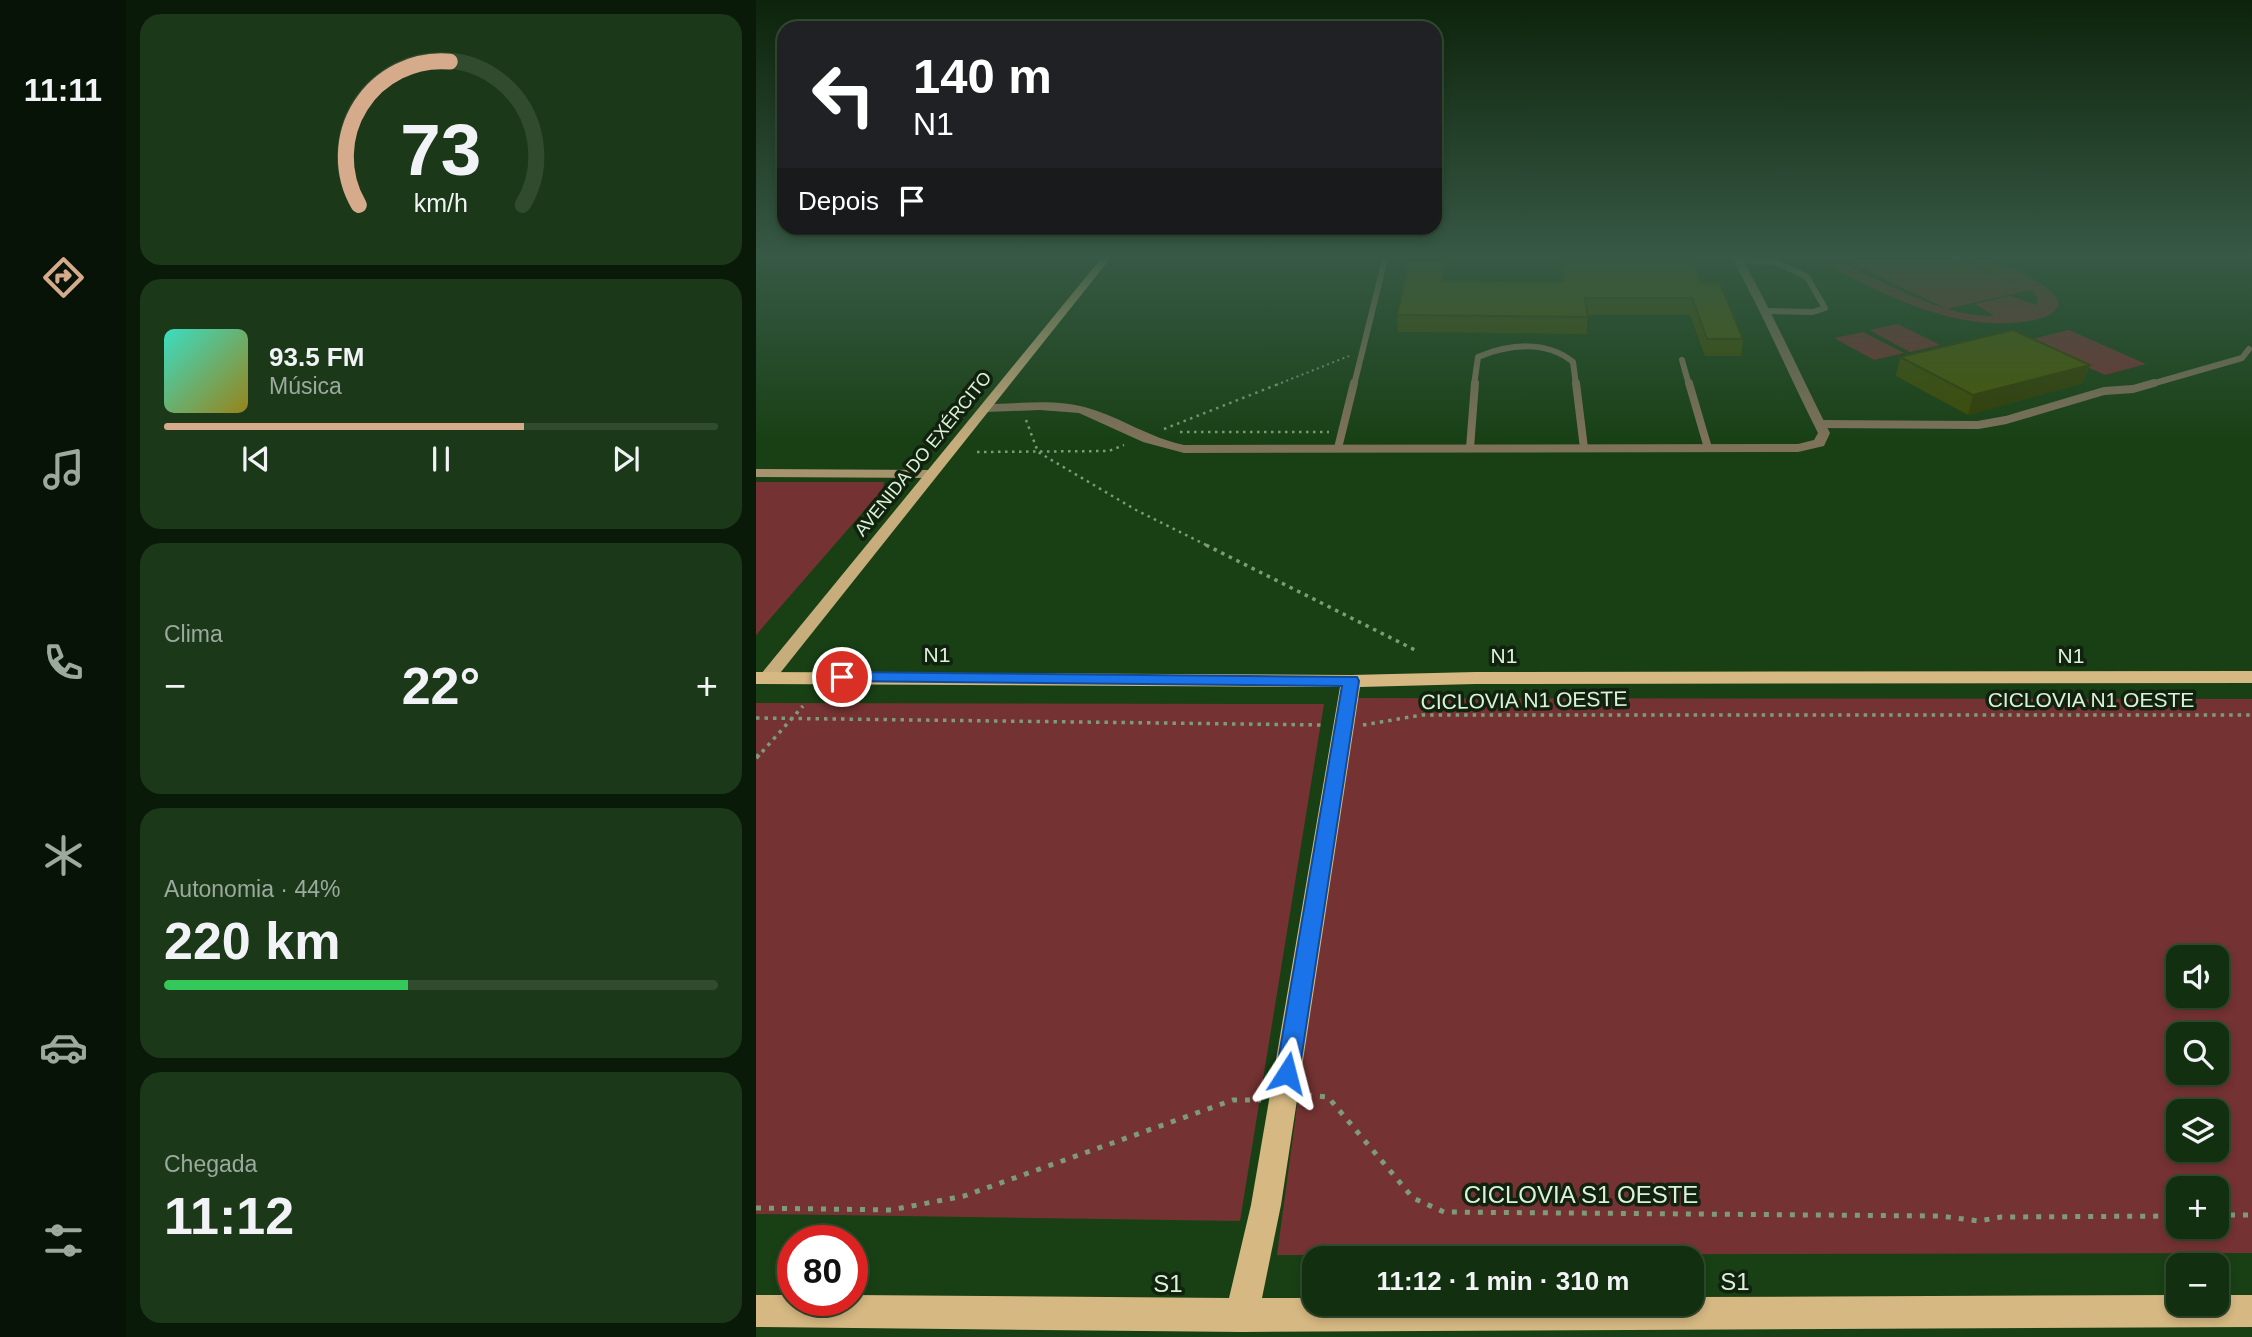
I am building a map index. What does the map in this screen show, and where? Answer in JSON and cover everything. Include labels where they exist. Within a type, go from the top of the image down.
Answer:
[{"type":"highway","name":"N1","points":[[762,678],[1351,681],[1475,678],[2252,677]]},
{"type":"highway","points":[[1243,1315],[1251,1265],[1266,1205],[1351,681]]},
{"type":"highway","name":"S1","points":[[756,1311],[1243,1315],[2252,1311]]},
{"type":"main road","name":"AVENIDA DO EXÉRCITO","points":[[762,678],[1058,317]]},
{"type":"main road","points":[[756,473],[930,474]]},
{"type":"street","points":[[986,408],[1068,408],[1092,413],[1141,439],[1172,447],[1798,448],[1819,443],[1824,433],[1775,335],[1769,317]]},
{"type":"lane","points":[[1338,448],[1370,317]]},
{"type":"lane","points":[[1471,448],[1478,357],[1499,348],[1545,348],[1566,355],[1573,362],[1584,448]]},
{"type":"lane","points":[[1819,424],[1978,425],[2006,420],[2104,391],[2133,389],[2242,358],[2249,349]]},
{"type":"lane","points":[[1682,360],[1708,448]]},
{"type":"path","points":[[1342,432],[1157,432],[1353,355]]},
{"type":"path","points":[[1021,408],[1038,452],[1136,510],[1415,650]]},
{"type":"path","points":[[977,452],[1109,451],[1130,443]]},
{"type":"path","points":[[756,758],[803,706]]},
{"type":"path","name":"CICLOVIA N1 OESTE","points":[[756,718],[1097,724],[1370,725],[1422,715],[2252,715]]},
{"type":"path","name":"CICLOVIA S1 OESTE","points":[[756,1209],[891,1210],[964,1196],[1233,1100],[1283,1100],[1299,1095],[1328,1097],[1413,1198],[1444,1212],[1940,1216],[1979,1221],[2001,1217],[2166,1216]]},
{"type":"path","points":[[2229,1215],[2252,1215]]},
{"type":"shaded area","points":[[1953,317],[2045,317],[2022,322],[1993,323]]},
{"type":"shaded area","points":[[1898,324],[1940,345],[1910,352],[1869,330]]},
{"type":"shaded area","points":[[2069,330],[2146,364],[2105,375],[2028,340]]},
{"type":"shaded area","points":[[1863,332],[1904,353],[1874,360],[1834,338]]},
{"type":"shaded area","points":[[756,482],[884,482],[883,489],[756,635]]},
{"type":"shaded area","points":[[1352,698],[2252,699],[2252,1253],[1704,1254],[1704,1246],[1302,1246],[1302,1255],[1277,1255]]},
{"type":"shaded area","points":[[756,703],[1324,704],[1240,1221],[756,1214]]},
{"type":"building","points":[[1699,317],[1734,317],[1743,339],[1707,339]]},
{"type":"building","points":[[2013,330],[2090,365],[1973,395],[1900,357]]},
{"type":"route","points":[[842,677],[1351,681],[1287,1073]]}]
